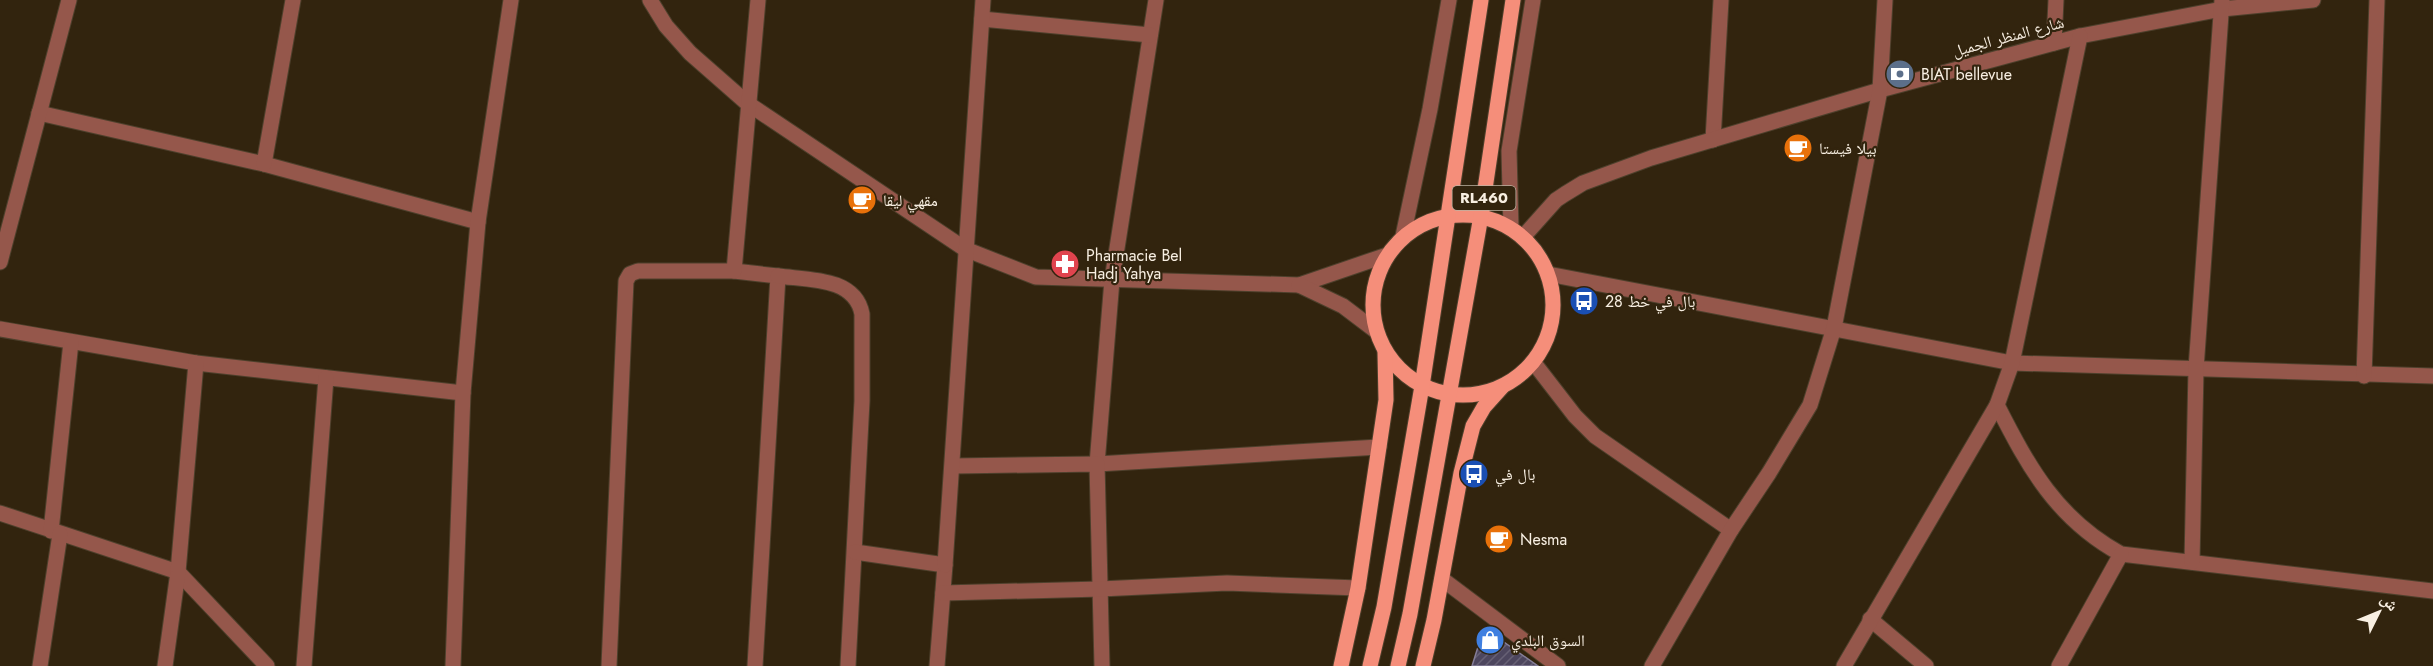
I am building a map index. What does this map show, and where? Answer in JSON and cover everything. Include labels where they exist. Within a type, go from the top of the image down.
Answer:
[{"type":"main road","name":"RL460","points":[[1422,386],[1481,0]]},
{"type":"main road","name":"RL460","points":[[1450,395],[1481,216],[1513,0]]},
{"type":"main road","points":[[1448,216],[1481,216],[1517,233],[1538,254],[1548,274],[1554,304],[1549,335],[1534,363],[1519,377],[1502,387],[1477,395],[1450,395],[1422,386],[1401,371],[1385,352],[1376,331],[1372,305],[1376,279],[1387,255],[1403,236],[1424,223],[1448,216]]},
{"type":"main road","points":[[1341,666],[1358,588],[1386,400],[1385,352]]},
{"type":"main road","points":[[1370,666],[1384,607],[1422,386]]},
{"type":"main road","points":[[1423,666],[1442,579],[1461,473],[1473,426],[1484,407],[1502,387]]},
{"type":"main road","points":[[1398,666],[1410,614],[1450,395]]},
{"type":"street","points":[[0,262],[69,0]]},
{"type":"street","points":[[264,164],[293,0]]},
{"type":"street","points":[[453,666],[463,393],[478,222],[511,0]]},
{"type":"street","points":[[650,0],[666,27],[690,53],[747,103],[965,249],[1036,277],[1299,285],[1387,255]]},
{"type":"street","points":[[734,271],[747,103],[758,0]]},
{"type":"street","points":[[937,666],[953,466],[965,249],[983,0]]},
{"type":"street","points":[[1102,666],[1097,464],[1112,280],[1156,0]]},
{"type":"street","points":[[1403,236],[1430,109],[1449,0]]},
{"type":"street","points":[[1517,233],[1509,151],[1533,0]]},
{"type":"street","points":[[1713,140],[1721,0]]},
{"type":"street","points":[[1652,666],[1731,530],[1769,474],[1810,405],[1834,328],[1880,90],[1886,0]]},
{"type":"street","points":[[2054,42],[2056,0]]},
{"type":"street","name":"شارع المنظر الجميل","points":[[1517,233],[1556,200],[1583,183],[1651,158],[1880,90],[2054,42],[2222,5],[2313,0]]},
{"type":"street","points":[[2364,376],[2377,0]]},
{"type":"street","points":[[2193,562],[2196,369],[2222,5]]},
{"type":"street","points":[[982,19],[1150,35]]},
{"type":"street","points":[[1844,666],[1997,405],[2012,363],[2080,36]]},
{"type":"street","points":[[39,113],[264,164],[478,222]]},
{"type":"street","points":[[609,666],[626,281],[630,274],[638,271],[734,271],[832,283],[849,291],[860,304],[862,401],[848,666]]},
{"type":"street","points":[[1548,274],[2012,363],[2364,376],[2433,376]]},
{"type":"street","points":[[755,666],[778,276]]},
{"type":"street","points":[[1299,285],[1343,306],[1376,331]]},
{"type":"street","points":[[0,329],[196,363],[463,393]]},
{"type":"street","points":[[40,666],[55,532],[71,342]]},
{"type":"street","points":[[165,666],[178,572],[196,363]]},
{"type":"street","points":[[1534,363],[1575,416],[1595,436],[1731,530]]},
{"type":"street","points":[[304,666],[326,378]]},
{"type":"street","points":[[1997,405],[2018,446],[2057,504],[2074,523],[2089,535],[2121,554],[2433,591]]},
{"type":"street","points":[[953,466],[1097,464],[1379,447]]},
{"type":"street","points":[[0,513],[178,572],[267,666]]},
{"type":"street","points":[[855,552],[945,565]]},
{"type":"street","points":[[2059,666],[2121,554]]},
{"type":"street","points":[[1442,579],[1558,666]]},
{"type":"street","points":[[943,593],[1227,583],[1358,588]]},
{"type":"street","points":[[1870,619],[1926,666]]},
{"type":"building","name":"السوق البلدي","points":[[1484,628],[1538,666],[1472,666]]},
{"type":"place","name":"BIAT bellevue","points":[[1900,74]]},
{"type":"place","name":"بيلا فيستا","points":[[1798,148]]},
{"type":"place","name":"مقهي ليقا","points":[[862,200]]},
{"type":"place","name":"Pharmacie Bel Hadj Yahya","points":[[1065,264]]},
{"type":"place","name":"بال في خط 28","points":[[1584,301]]},
{"type":"place","name":"بال في","points":[[1474,474]]},
{"type":"place","name":"Nesma","points":[[1499,539]]},
{"type":"place","name":"السوق البلدي","points":[[1490,640]]}]
